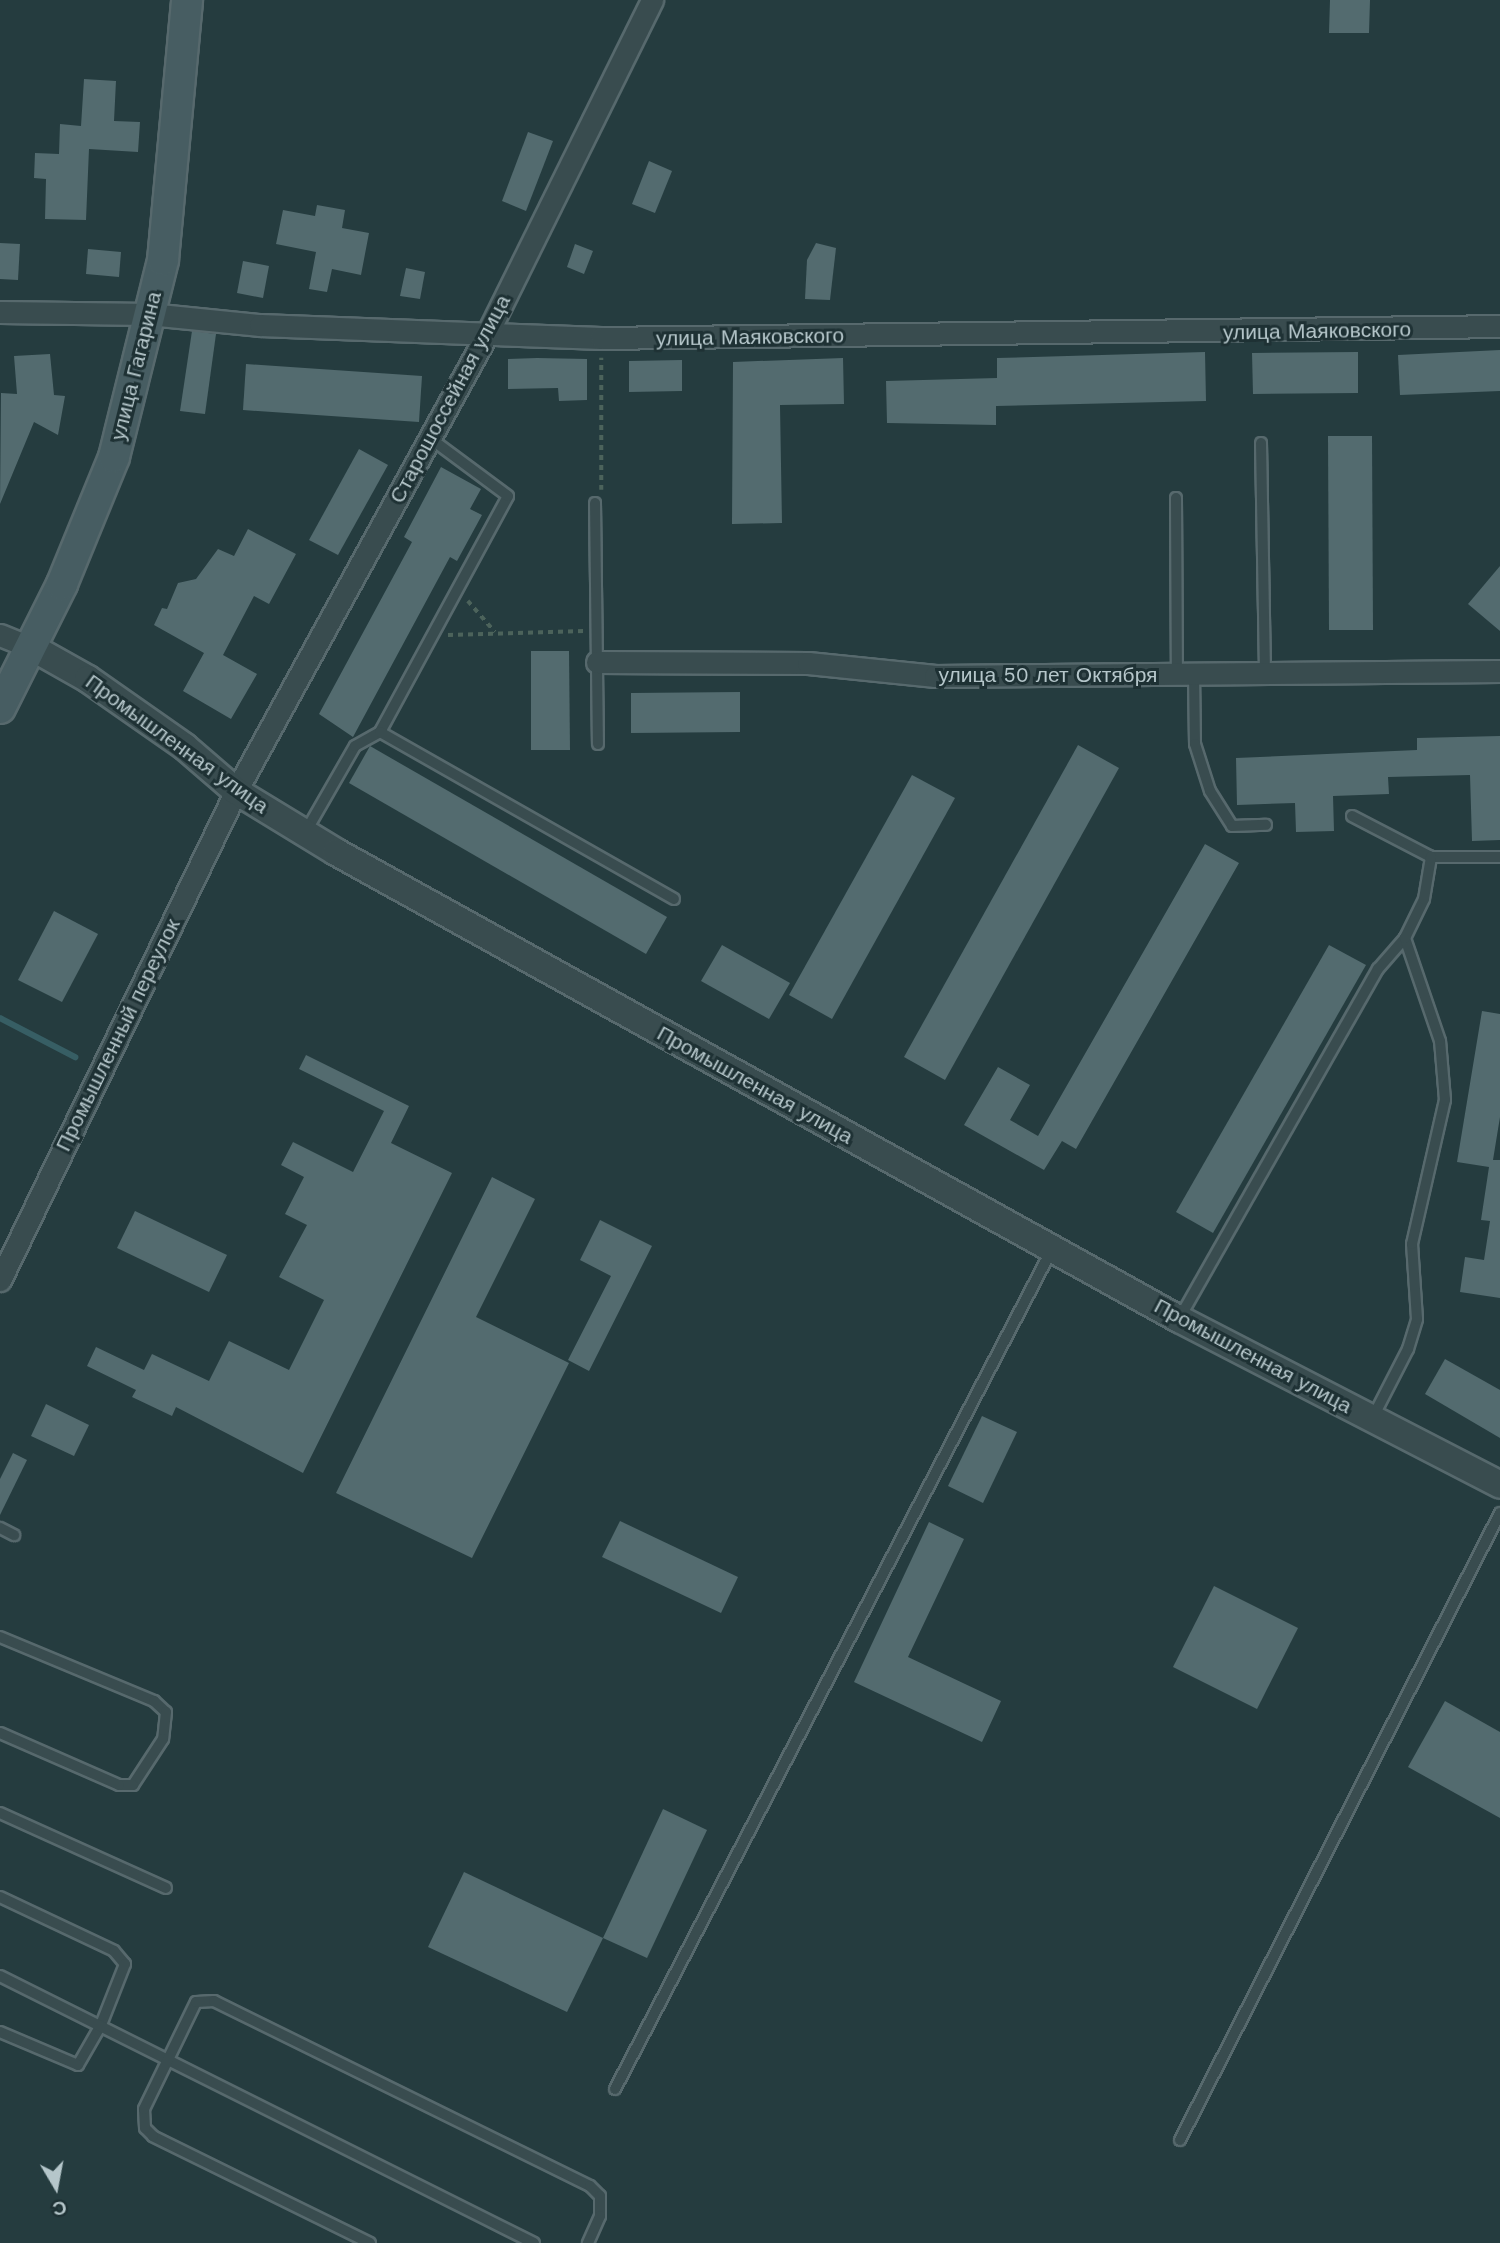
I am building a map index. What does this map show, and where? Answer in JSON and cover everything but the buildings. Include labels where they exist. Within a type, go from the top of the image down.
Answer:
[{"type":"main road","name":"улица Гагарина","points":[[0,708],[33,648],[114,457],[163,260],[187,0]]},
{"type":"street","name":"Старошоссейная улица","points":[[236,791],[487,334],[652,0]]},
{"type":"street","name":"улица Маяковского","points":[[0,312],[149,314],[260,325],[601,338],[1500,326]]},
{"type":"street","points":[[0,635],[33,648]]},
{"type":"street","name":"Промышленная улица","points":[[33,648],[88,678],[185,747],[236,791],[306,833],[1179,1319],[1500,1485]]},
{"type":"street","name":"улица 50 лет Октября","points":[[597,662],[808,663],[934,676],[1500,671]]},
{"type":"street","name":"Промышленный переулок","points":[[0,1280],[236,791]]},
{"type":"lane","points":[[306,833],[355,746],[380,732],[508,496],[430,438]]},
{"type":"lane","points":[[1261,443],[1265,673]]},
{"type":"lane","points":[[1176,498],[1185,673],[1195,744],[1210,791],[1232,826],[1266,825]]},
{"type":"lane","points":[[595,503],[598,744]]},
{"type":"lane","points":[[380,732],[674,899]]},
{"type":"lane","points":[[1352,816],[1431,857],[1500,857]]},
{"type":"lane","points":[[1179,1319],[1378,969],[1405,938],[1424,899],[1431,857]]},
{"type":"lane","points":[[1372,1419],[1408,1349],[1417,1319],[1412,1244],[1445,1100],[1440,1041],[1405,938]]},
{"type":"lane","points":[[615,2089],[1052,1249]]},
{"type":"lane","points":[[1181,2140],[1500,1513]]},
{"type":"lane","points":[[0,1528],[14,1535]]},
{"type":"lane","points":[[0,1733],[119,1785],[134,1785],[163,1738],[166,1712],[154,1701],[1,1640]]},
{"type":"lane","points":[[0,1813],[166,1888]]},
{"type":"lane","points":[[0,1897],[121,1955],[124,1976],[78,2065],[0,2032]]},
{"type":"lane","points":[[0,1976],[168,2057],[534,2243]]},
{"type":"lane","points":[[370,2243],[153,2136],[145,2128],[144,2109],[196,2002],[214,2001],[590,2186],[600,2196],[600,2216],[588,2243]]},
{"type":"path","points":[[595,503],[601,492],[601,338]]},
{"type":"path","points":[[458,589],[495,632]]},
{"type":"path","points":[[432,636],[596,631]]},
{"type":"waterway","points":[[0,1018],[75,1057]]}]
